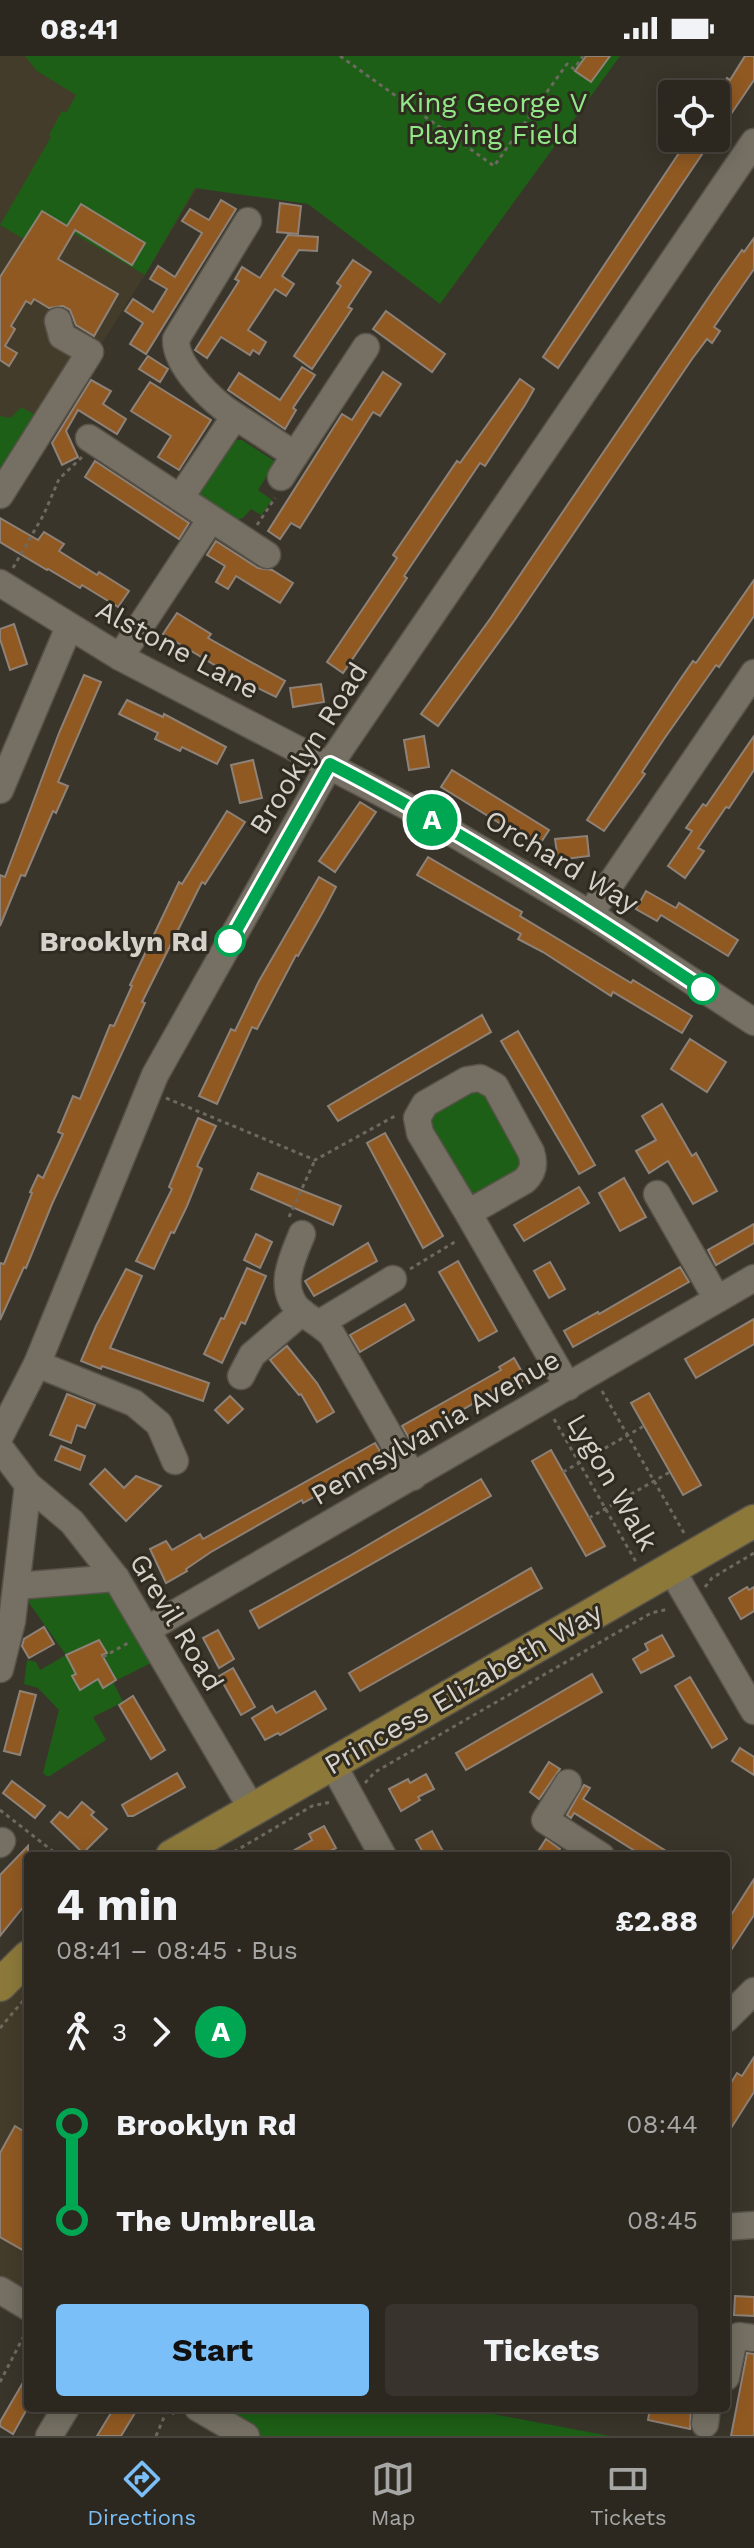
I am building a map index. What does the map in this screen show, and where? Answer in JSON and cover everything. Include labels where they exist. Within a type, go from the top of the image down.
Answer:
[{"type":"main road","name":"Princess Elizabeth Way","points":[[179,1852],[754,1521]]},
{"type":"main road","points":[[0,1985],[24,1961]]},
{"type":"street","name":"Brooklyn Road","points":[[0,1436],[37,1364],[155,1075],[330,764],[754,142]]},
{"type":"street","points":[[248,221],[180,327],[176,339],[177,352],[186,368],[218,405],[235,416],[288,466],[366,347]]},
{"type":"street","points":[[0,495],[90,352],[62,336],[58,321]]},
{"type":"street","points":[[180,498],[235,416]]},
{"type":"street","points":[[91,439],[257,549]]},
{"type":"street","points":[[120,657],[211,519]]},
{"type":"street","name":"Alstone Lane","points":[[2,584],[120,657],[330,764]]},
{"type":"street","points":[[0,790],[69,627]]},
{"type":"street","points":[[590,914],[754,673]]},
{"type":"street","name":"Orchard Way","points":[[330,764],[590,914],[754,1022]]},
{"type":"street","points":[[472,1221],[527,1178],[534,1164],[531,1152],[495,1086],[486,1080],[474,1078],[425,1104],[418,1114],[420,1133],[568,1387]]},
{"type":"street","points":[[657,1194],[717,1299]]},
{"type":"street","points":[[302,1234],[288,1267],[287,1282],[292,1299],[332,1335],[413,1477]]},
{"type":"street","name":"Pennsylvania Avenue","points":[[148,1630],[754,1278]]},
{"type":"street","points":[[241,1376],[252,1355],[311,1317],[393,1279]]},
{"type":"street","points":[[37,1364],[134,1403],[159,1424],[175,1461]]},
{"type":"street","name":"Grevil Road","points":[[0,1448],[28,1485],[72,1522],[116,1578],[252,1809]]},
{"type":"street","points":[[0,1669],[12,1621],[28,1485]]},
{"type":"street","points":[[672,1569],[754,1711]]},
{"type":"street","points":[[17,1586],[116,1578]]},
{"type":"street","points":[[332,1763],[381,1852]]},
{"type":"street","points":[[568,1783],[545,1820],[595,1852]]},
{"type":"street","points":[[730,2015],[754,1991]]},
{"type":"street","points":[[730,2227],[754,2225]]},
{"type":"street","points":[[0,2290],[24,2305]]},
{"type":"street","points":[[730,2358],[734,2339],[739,2336],[754,2338]]},
{"type":"street","points":[[49,2436],[64,2412]]},
{"type":"street","points":[[205,2412],[246,2436]]},
{"type":"path","points":[[340,56],[494,166],[567,64],[574,69],[583,56]]},
{"type":"path","points":[[2,584],[44,514],[59,479],[80,460],[91,439]]},
{"type":"path","points":[[257,549],[288,466]]},
{"type":"path","points":[[149,1090],[315,1160]]},
{"type":"path","points":[[302,1234],[286,1226],[315,1160],[400,1114],[418,1114]]},
{"type":"path","points":[[393,1279],[472,1221]]},
{"type":"path","name":"Lygon Walk","points":[[592,1374],[654,1481],[672,1569]]},
{"type":"path","name":"Lygon Walk","points":[[544,1401],[605,1508],[672,1569]]},
{"type":"path","points":[[563,1472],[644,1426]]},
{"type":"path","points":[[589,1518],[670,1472]]},
{"type":"path","points":[[234,1852],[312,1806],[334,1802],[349,1795],[375,1772],[651,1613],[672,1608],[702,1593],[712,1578],[754,1553]]},
{"type":"path","points":[[103,1657],[148,1630]]},
{"type":"path","points":[[0,1810],[54,1852]]},
{"type":"path","points":[[0,2028],[24,2000]]},
{"type":"path","points":[[0,2382],[24,2336]]},
{"type":"path","points":[[156,2436],[166,2412]]},
{"type":"shaded area","points":[[0,56],[276,56],[145,275],[0,504]]},
{"type":"shaded area","points":[[24,1968],[24,2302],[0,2289],[0,1997]]},
{"type":"green space","name":"King George V Playing Field","points":[[25,56],[620,56],[440,304],[308,204],[195,188],[145,275],[42,211],[24,239],[0,225],[51,137],[49,135],[62,111],[66,113],[76,95],[37,71]]},
{"type":"green space","points":[[23,408],[42,419],[0,486],[0,416],[11,418]]},
{"type":"green space","points":[[233,440],[242,440],[276,462],[258,490],[272,500],[261,515],[251,509],[243,518],[236,520],[201,496],[199,489]]},
{"type":"green space","points":[[474,1078],[533,1158],[468,1213],[420,1133],[426,1104]]},
{"type":"green space","points":[[116,1578],[163,1657],[113,1682],[123,1702],[93,1717],[106,1740],[48,1777],[43,1773],[59,1710],[38,1688],[24,1684],[27,1660],[36,1662],[40,1670],[66,1655],[17,1586]]},
{"type":"green space","points":[[205,2412],[482,2412],[610,2436],[246,2436]]},
{"type":"building","points":[[586,56],[610,56],[591,82],[575,71]]},
{"type":"building","points":[[745,56],[754,56],[754,80],[730,116],[730,80]]},
{"type":"building","points":[[680,152],[704,152],[558,368],[543,357]]},
{"type":"building","points":[[221,200],[236,209],[146,354],[130,344],[143,323],[125,311],[133,299],[153,312],[167,289],[150,279],[158,266],[175,277],[202,233],[182,221],[190,209],[209,220]]},
{"type":"building","points":[[280,203],[301,206],[298,234],[277,232]]},
{"type":"building","points":[[81,204],[145,243],[132,265],[75,230],[58,259],[118,294],[94,336],[76,325],[70,310],[63,306],[49,308],[34,299],[31,304],[26,301],[11,326],[15,329],[5,346],[17,353],[9,366],[0,360],[0,277],[42,211],[67,226]]},
{"type":"building","points":[[288,235],[318,237],[317,251],[299,250],[282,276],[294,284],[286,296],[275,289],[248,330],[266,342],[259,354],[253,350],[250,355],[221,337],[207,358],[195,350],[239,281],[235,279],[242,267],[260,278]]},
{"type":"building","points":[[754,238],[754,269],[714,327],[720,331],[712,343],[707,339],[692,359],[514,621],[438,726],[421,714],[490,619],[717,285]]},
{"type":"building","points":[[353,260],[371,272],[348,307],[352,309],[312,369],[294,356],[341,286],[337,283]]},
{"type":"building","points":[[386,311],[445,354],[432,372],[373,329]]},
{"type":"building","points":[[148,356],[168,369],[160,382],[139,369]]},
{"type":"building","points":[[302,367],[315,375],[293,408],[296,410],[285,429],[228,390],[239,373],[280,400]]},
{"type":"building","points":[[383,372],[401,384],[380,416],[373,412],[300,528],[291,523],[280,539],[268,531],[342,414],[352,420]]},
{"type":"building","points":[[520,379],[534,389],[525,405],[485,466],[480,463],[343,673],[327,662],[397,558],[393,555],[457,461],[460,463]]},
{"type":"building","points":[[91,380],[111,391],[103,404],[126,419],[117,434],[78,410],[66,431],[78,457],[62,465],[52,443]]},
{"type":"building","points":[[150,382],[211,420],[179,470],[158,457],[171,436],[131,411]]},
{"type":"building","points":[[95,461],[189,523],[179,539],[85,477]]},
{"type":"building","points":[[0,518],[38,540],[44,532],[64,544],[59,551],[129,591],[118,607],[82,585],[80,588],[47,570],[0,542]]},
{"type":"building","points":[[216,541],[258,568],[272,570],[293,583],[280,603],[236,576],[228,589],[216,582],[225,566],[207,555]]},
{"type":"building","points":[[754,580],[754,616],[664,739],[642,772],[645,774],[604,831],[587,820],[693,661],[696,663]]},
{"type":"building","points":[[177,613],[211,634],[208,638],[285,681],[276,697],[233,676],[163,634]]},
{"type":"building","points":[[14,624],[27,664],[10,670],[0,629]]},
{"type":"building","points":[[84,675],[101,682],[58,782],[68,786],[56,813],[53,811],[25,876],[21,875],[0,926],[0,875],[5,877]]},
{"type":"building","points":[[321,684],[324,702],[293,707],[290,688]]},
{"type":"building","points":[[127,700],[163,717],[164,714],[226,747],[217,764],[182,747],[180,751],[155,739],[158,733],[119,714]]},
{"type":"building","points":[[424,736],[429,767],[409,770],[404,740]]},
{"type":"building","points":[[754,736],[754,770],[698,848],[704,851],[685,878],[668,866],[692,831],[686,828],[703,804],[706,806]]},
{"type":"building","points":[[253,760],[262,798],[240,803],[231,765]]},
{"type":"building","points":[[452,770],[549,830],[538,847],[441,787]]},
{"type":"building","points":[[360,802],[376,812],[335,872],[319,861]]},
{"type":"building","points":[[227,811],[245,822],[205,884],[202,882],[142,1002],[145,1003],[0,1320],[0,1263],[4,1264],[30,1192],[38,1175],[43,1178],[63,1134],[58,1132],[73,1096],[80,1099],[110,1025],[114,1026],[179,882],[182,884]]},
{"type":"building","points":[[587,836],[589,856],[558,860],[555,839]]},
{"type":"building","points":[[428,857],[522,912],[520,916],[631,983],[633,980],[692,1016],[682,1033],[613,992],[611,996],[518,939],[521,934],[417,875]]},
{"type":"building","points":[[319,877],[336,887],[324,910],[257,1029],[252,1027],[217,1104],[199,1096],[231,1029],[235,1031],[259,981]]},
{"type":"building","points":[[646,891],[676,908],[679,903],[738,940],[728,956],[661,915],[657,921],[636,909]]},
{"type":"building","points":[[482,1015],[491,1032],[338,1121],[328,1106]]},
{"type":"building","points":[[518,1031],[595,1165],[579,1174],[501,1041]]},
{"type":"building","points":[[690,1039],[726,1062],[707,1092],[671,1069]]},
{"type":"building","points":[[662,1104],[692,1156],[696,1153],[717,1191],[693,1204],[668,1161],[649,1173],[636,1151],[656,1140],[642,1116]]},
{"type":"building","points":[[198,1118],[216,1126],[197,1166],[202,1169],[187,1206],[154,1269],[136,1261],[172,1189],[169,1187]]},
{"type":"building","points":[[385,1133],[443,1236],[423,1248],[367,1143]]},
{"type":"building","points":[[258,1173],[341,1206],[333,1225],[251,1189]]},
{"type":"building","points":[[624,1178],[646,1217],[620,1231],[599,1193]]},
{"type":"building","points":[[579,1187],[589,1203],[524,1241],[514,1225]]},
{"type":"building","points":[[754,1224],[754,1243],[716,1265],[708,1250]]},
{"type":"building","points":[[256,1234],[272,1242],[260,1268],[244,1260]]},
{"type":"building","points":[[368,1243],[377,1261],[314,1296],[305,1281]]},
{"type":"building","points":[[458,1261],[497,1331],[479,1341],[439,1272]]},
{"type":"building","points":[[550,1262],[565,1289],[549,1298],[534,1271]]},
{"type":"building","points":[[680,1267],[689,1282],[573,1347],[564,1331]]},
{"type":"building","points":[[247,1268],[266,1276],[245,1324],[241,1322],[222,1363],[204,1354]]},
{"type":"building","points":[[126,1269],[142,1276],[110,1348],[209,1383],[203,1401],[81,1361]]},
{"type":"building","points":[[405,1304],[414,1320],[360,1352],[350,1335]]},
{"type":"building","points":[[754,1319],[754,1344],[696,1378],[685,1359]]},
{"type":"building","points":[[287,1346],[317,1383],[334,1412],[317,1422],[301,1394],[270,1360]]},
{"type":"building","points":[[514,1358],[526,1379],[511,1388],[509,1385],[490,1394],[410,1440],[402,1426],[501,1370],[499,1367]]},
{"type":"building","points":[[649,1393],[701,1485],[683,1495],[631,1403]]},
{"type":"building","points":[[67,1394],[95,1405],[85,1428],[77,1425],[71,1443],[50,1435]]},
{"type":"building","points":[[230,1396],[243,1409],[228,1423],[215,1410]]},
{"type":"building","points":[[375,1443],[384,1458],[211,1552],[166,1583],[150,1549],[166,1541],[172,1550],[200,1534],[203,1539]]},
{"type":"building","points":[[61,1446],[85,1456],[80,1470],[55,1460]]},
{"type":"building","points":[[551,1450],[605,1546],[586,1556],[532,1461]]},
{"type":"building","points":[[105,1469],[124,1488],[136,1476],[161,1486],[126,1521],[90,1484]]},
{"type":"building","points":[[481,1479],[491,1496],[259,1628],[250,1611]]},
{"type":"building","points":[[531,1568],[542,1588],[360,1691],[349,1673]]},
{"type":"building","points":[[747,1587],[749,1590],[754,1587],[754,1611],[741,1619],[729,1598]]},
{"type":"building","points":[[44,1627],[54,1644],[29,1658],[22,1646],[24,1639]]},
{"type":"building","points":[[218,1630],[234,1659],[219,1668],[203,1638]]},
{"type":"building","points":[[662,1635],[674,1656],[641,1673],[633,1659],[648,1650],[645,1644]]},
{"type":"building","points":[[99,1640],[107,1653],[102,1655],[116,1680],[103,1688],[98,1679],[80,1690],[66,1655]]},
{"type":"building","points":[[233,1668],[255,1707],[241,1715],[219,1676]]},
{"type":"building","points":[[592,1674],[602,1692],[466,1770],[456,1753]]},
{"type":"building","points":[[690,1677],[727,1739],[712,1748],[675,1686]]},
{"type":"building","points":[[20,1691],[36,1695],[20,1755],[4,1751]]},
{"type":"building","points":[[315,1691],[326,1709],[265,1740],[252,1718],[272,1706],[276,1713]]},
{"type":"building","points":[[133,1696],[165,1750],[151,1759],[119,1705]]},
{"type":"building","points":[[740,1748],[754,1757],[754,1775],[732,1761]]},
{"type":"building","points":[[549,1762],[560,1769],[539,1799],[530,1792]]},
{"type":"building","points":[[177,1773],[185,1787],[128,1816],[122,1805]]},
{"type":"building","points":[[426,1774],[434,1789],[401,1811],[389,1789]]},
{"type":"building","points":[[12,1781],[45,1806],[35,1818],[3,1793]]},
{"type":"building","points":[[584,1785],[590,1788],[583,1799],[668,1852],[637,1852],[574,1813],[571,1818],[567,1815]]},
{"type":"building","points":[[82,1802],[107,1829],[82,1852],[51,1822],[60,1812],[68,1818]]},
{"type":"building","points":[[324,1826],[336,1848],[328,1852],[291,1852],[312,1840],[309,1834]]},
{"type":"building","points":[[432,1831],[444,1852],[423,1852],[416,1840]]},
{"type":"building","points":[[546,1839],[560,1849],[558,1852],[538,1852]]},
{"type":"building","points":[[28,1846],[28,1852],[24,1852],[24,1906],[0,1936],[0,1875]]},
{"type":"building","points":[[754,1879],[754,1915],[730,1952],[730,1917]]},
{"type":"building","points":[[754,2057],[754,2092],[730,2130],[730,2084],[737,2073],[742,2076]]},
{"type":"building","points":[[15,2126],[24,2132],[24,2251],[0,2237],[0,2153]]},
{"type":"building","points":[[735,2296],[754,2297],[754,2316],[734,2315]]},
{"type":"building","points":[[747,2353],[754,2354],[754,2436],[731,2436]]},
{"type":"building","points":[[24,2381],[25,2412],[13,2434],[0,2426]]},
{"type":"building","points":[[112,2412],[136,2412],[121,2436],[97,2436]]},
{"type":"building","points":[[649,2412],[691,2412],[690,2429],[648,2420]]},
{"type":"bus line","name":"A","points":[[230,941],[330,764],[590,914],[703,989]]},
{"type":"place","name":"Brooklyn Rd","points":[[230,941]]}]
